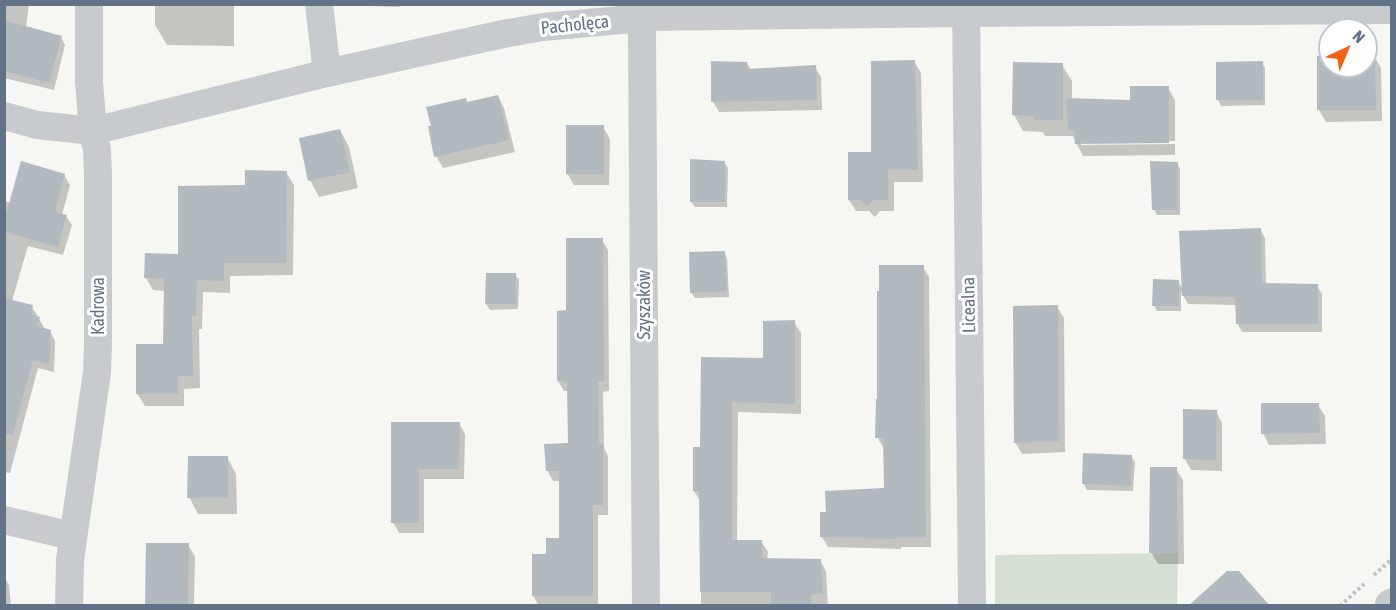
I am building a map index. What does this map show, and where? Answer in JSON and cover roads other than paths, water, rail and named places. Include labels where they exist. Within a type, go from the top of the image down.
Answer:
[{"type":"street","name":"Kadrowa","points":[[69,606],[72,536],[97,372],[98,345],[98,174],[89,82],[89,4]]},
{"type":"street","points":[[319,4],[327,73]]},
{"type":"street","name":"Licealna","points":[[966,9],[972,606]]},
{"type":"street","name":"Pacholęca","points":[[93,131],[327,73],[543,27],[621,21],[644,11],[1392,10]]},
{"type":"street","name":"Szyszaków","points":[[644,11],[642,58],[645,606]]},
{"type":"street","points":[[4,116],[37,125],[93,131]]},
{"type":"street","points":[[4,519],[72,536]]}]
